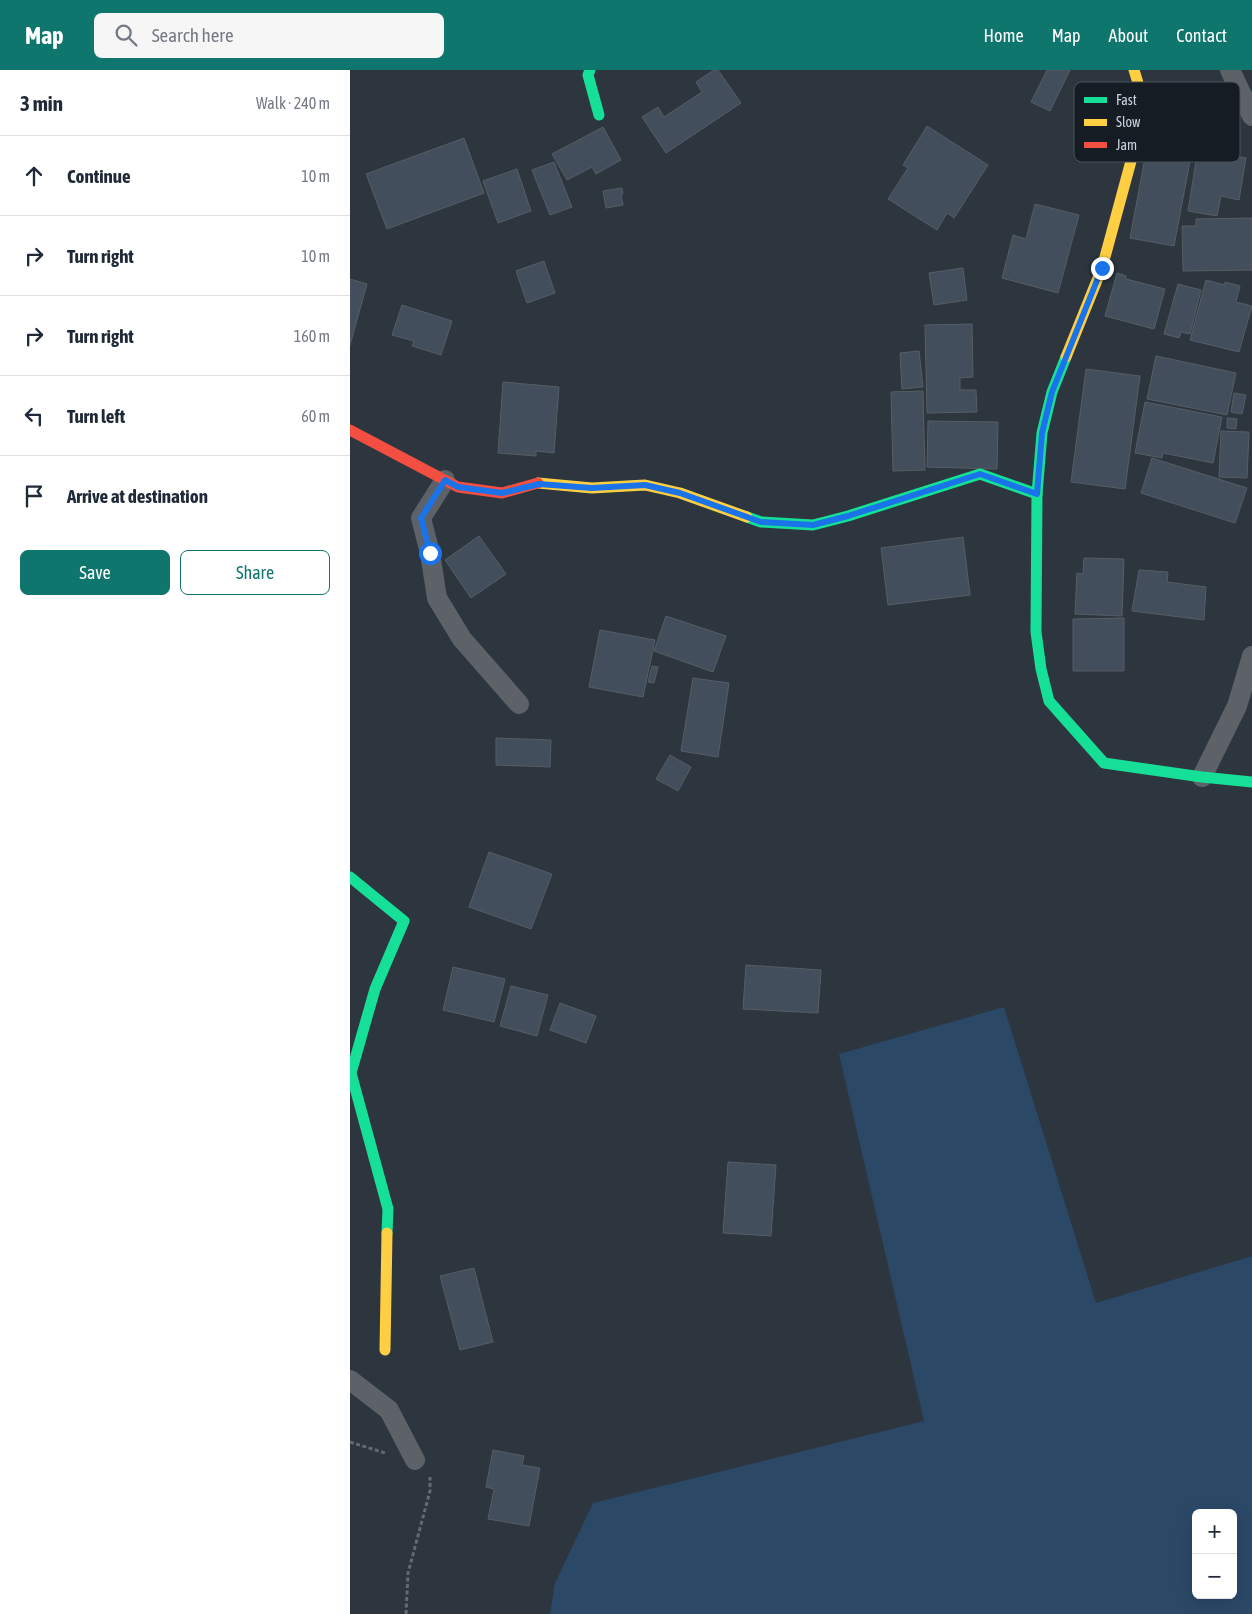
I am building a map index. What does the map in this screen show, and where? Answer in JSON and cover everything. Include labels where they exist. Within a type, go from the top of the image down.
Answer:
[{"type":"street","points":[[590,70],[588,74],[600,115]]},
{"type":"street","points":[[1134,70],[1138,82]]},
{"type":"street","points":[[1230,70],[1236,82]]},
{"type":"street","points":[[1240,91],[1252,116]]},
{"type":"street","points":[[1131,162],[1102,268],[1052,392],[1042,433],[1037,494],[1036,632],[1041,669],[1048,701],[1104,763],[1252,782]]},
{"type":"street","points":[[350,430],[458,487],[502,493],[539,484],[592,488],[645,485],[680,493],[761,522],[813,525],[848,516],[980,474],[1037,494]]},
{"type":"street","points":[[445,480],[421,518],[430,553],[437,598],[462,639],[519,704]]},
{"type":"street","points":[[1202,777],[1237,706],[1252,656]]},
{"type":"street","points":[[350,877],[404,921],[375,989],[351,1073],[388,1209],[385,1350]]},
{"type":"street","points":[[350,1380],[389,1410],[415,1460]]},
{"type":"path","points":[[350,1442],[402,1459],[429,1461],[430,1491],[408,1574],[406,1614]]},
{"type":"shaded area","points":[[1004,1007],[1096,1303],[1252,1256],[1252,1614],[550,1614],[555,1583],[593,1503],[924,1421],[839,1054]]},
{"type":"building","points":[[714,70],[718,70],[741,103],[666,153],[642,117],[658,107],[664,117],[702,92],[696,82]]},
{"type":"building","points":[[1047,70],[1070,70],[1050,111],[1031,102]]},
{"type":"building","points":[[927,126],[988,165],[954,218],[947,213],[937,230],[888,199],[908,168],[903,165]]},
{"type":"building","points":[[603,127],[621,160],[596,174],[592,167],[567,180],[552,154]]},
{"type":"building","points":[[464,138],[484,193],[387,229],[366,174]]},
{"type":"building","points":[[1240,157],[1246,158],[1239,200],[1221,196],[1217,216],[1188,211],[1196,162],[1240,162]]},
{"type":"building","points":[[554,162],[572,207],[550,215],[532,170]]},
{"type":"building","points":[[1144,162],[1190,162],[1174,246],[1130,238]]},
{"type":"building","points":[[517,169],[531,211],[498,223],[483,181]]},
{"type":"building","points":[[622,188],[623,205],[606,208],[603,191]]},
{"type":"building","points":[[1035,204],[1079,215],[1058,293],[1002,278],[1013,235],[1026,239]]},
{"type":"building","points":[[1252,218],[1252,270],[1183,271],[1182,226],[1196,226],[1196,219]]},
{"type":"building","points":[[544,261],[555,293],[527,303],[516,271]]},
{"type":"building","points":[[963,268],[967,300],[934,305],[929,273]]},
{"type":"building","points":[[1117,273],[1126,276],[1126,279],[1165,289],[1154,329],[1105,316]]},
{"type":"building","points":[[350,279],[367,284],[350,345]]},
{"type":"building","points":[[1206,280],[1225,285],[1225,282],[1240,286],[1236,302],[1252,306],[1239,352],[1190,340]]},
{"type":"building","points":[[1178,284],[1201,290],[1190,334],[1181,332],[1179,338],[1164,334]]},
{"type":"building","points":[[402,305],[452,321],[441,355],[412,346],[414,341],[392,335]]},
{"type":"building","points":[[972,324],[973,377],[960,378],[960,390],[976,390],[977,412],[927,413],[925,325]]},
{"type":"building","points":[[919,351],[923,387],[902,389],[900,353]]},
{"type":"building","points":[[1156,356],[1236,373],[1227,415],[1147,399]]},
{"type":"building","points":[[1086,369],[1140,376],[1125,489],[1071,482]]},
{"type":"building","points":[[503,382],[559,387],[554,453],[536,451],[536,456],[498,453]]},
{"type":"building","points":[[923,391],[925,470],[893,471],[891,392]]},
{"type":"building","points":[[1234,393],[1246,395],[1242,414],[1231,412]]},
{"type":"building","points":[[1145,402],[1222,417],[1213,463],[1163,453],[1162,458],[1135,453]]},
{"type":"building","points":[[1227,418],[1237,419],[1236,429],[1227,428]]},
{"type":"building","points":[[928,421],[998,422],[997,469],[927,467]]},
{"type":"building","points":[[1221,431],[1249,432],[1247,478],[1219,477]]},
{"type":"building","points":[[1152,458],[1247,488],[1235,523],[1141,493]]},
{"type":"building","points":[[479,536],[506,574],[471,598],[445,560]]},
{"type":"building","points":[[963,537],[970,595],[888,605],[881,548]]},
{"type":"building","points":[[1084,558],[1124,559],[1122,616],[1075,614],[1077,573],[1083,574]]},
{"type":"building","points":[[1139,570],[1168,572],[1167,582],[1206,587],[1204,620],[1132,611]]},
{"type":"building","points":[[666,616],[726,636],[713,672],[654,651]]},
{"type":"building","points":[[1124,618],[1124,671],[1073,671],[1073,619]]},
{"type":"building","points":[[600,630],[655,640],[643,697],[589,687]]},
{"type":"building","points":[[652,666],[658,667],[654,683],[648,682]]},
{"type":"building","points":[[693,678],[729,683],[718,757],[681,751]]},
{"type":"building","points":[[496,738],[551,740],[550,767],[496,765]]},
{"type":"building","points":[[670,755],[691,767],[678,791],[656,779]]},
{"type":"building","points":[[489,852],[552,874],[531,929],[469,907]]},
{"type":"building","points":[[746,965],[821,970],[818,1013],[743,1009]]},
{"type":"building","points":[[453,967],[505,979],[494,1022],[443,1010]]},
{"type":"building","points":[[511,986],[548,995],[537,1036],[500,1026]]},
{"type":"building","points":[[560,1003],[596,1016],[586,1043],[550,1030]]},
{"type":"building","points":[[728,1162],[776,1165],[771,1236],[723,1233]]},
{"type":"building","points":[[474,1268],[493,1342],[460,1350],[440,1276]]},
{"type":"building","points":[[493,1450],[524,1456],[522,1465],[540,1468],[529,1526],[488,1519],[494,1489],[486,1487]]},
{"type":"traffic: fast","points":[[590,70],[588,75],[599,115]]},
{"type":"traffic: fast","points":[[747,517],[761,522],[813,525],[848,516],[980,474],[1037,494],[1042,433],[1052,392],[1066,357]]},
{"type":"traffic: fast","points":[[1037,494],[1036,632],[1041,669],[1049,701],[1104,763],[1252,782]]},
{"type":"traffic: fast","points":[[350,877],[404,921],[375,989],[351,1073],[388,1209],[387,1233]]},
{"type":"traffic: slow","points":[[1134,70],[1138,82]]},
{"type":"traffic: slow","points":[[1066,357],[1102,268],[1131,162]]},
{"type":"traffic: slow","points":[[538,483],[592,488],[645,485],[680,493],[747,517]]},
{"type":"traffic: slow","points":[[385,1350],[387,1233]]},
{"type":"traffic: jam","points":[[350,430],[458,487],[502,493],[538,483]]},
{"type":"route","points":[[430,553],[421,518],[445,480],[458,487],[502,493],[539,484],[592,488],[645,485],[680,493],[761,522],[813,525],[848,516],[980,474],[1037,494],[1042,433],[1052,392],[1102,268]]}]
